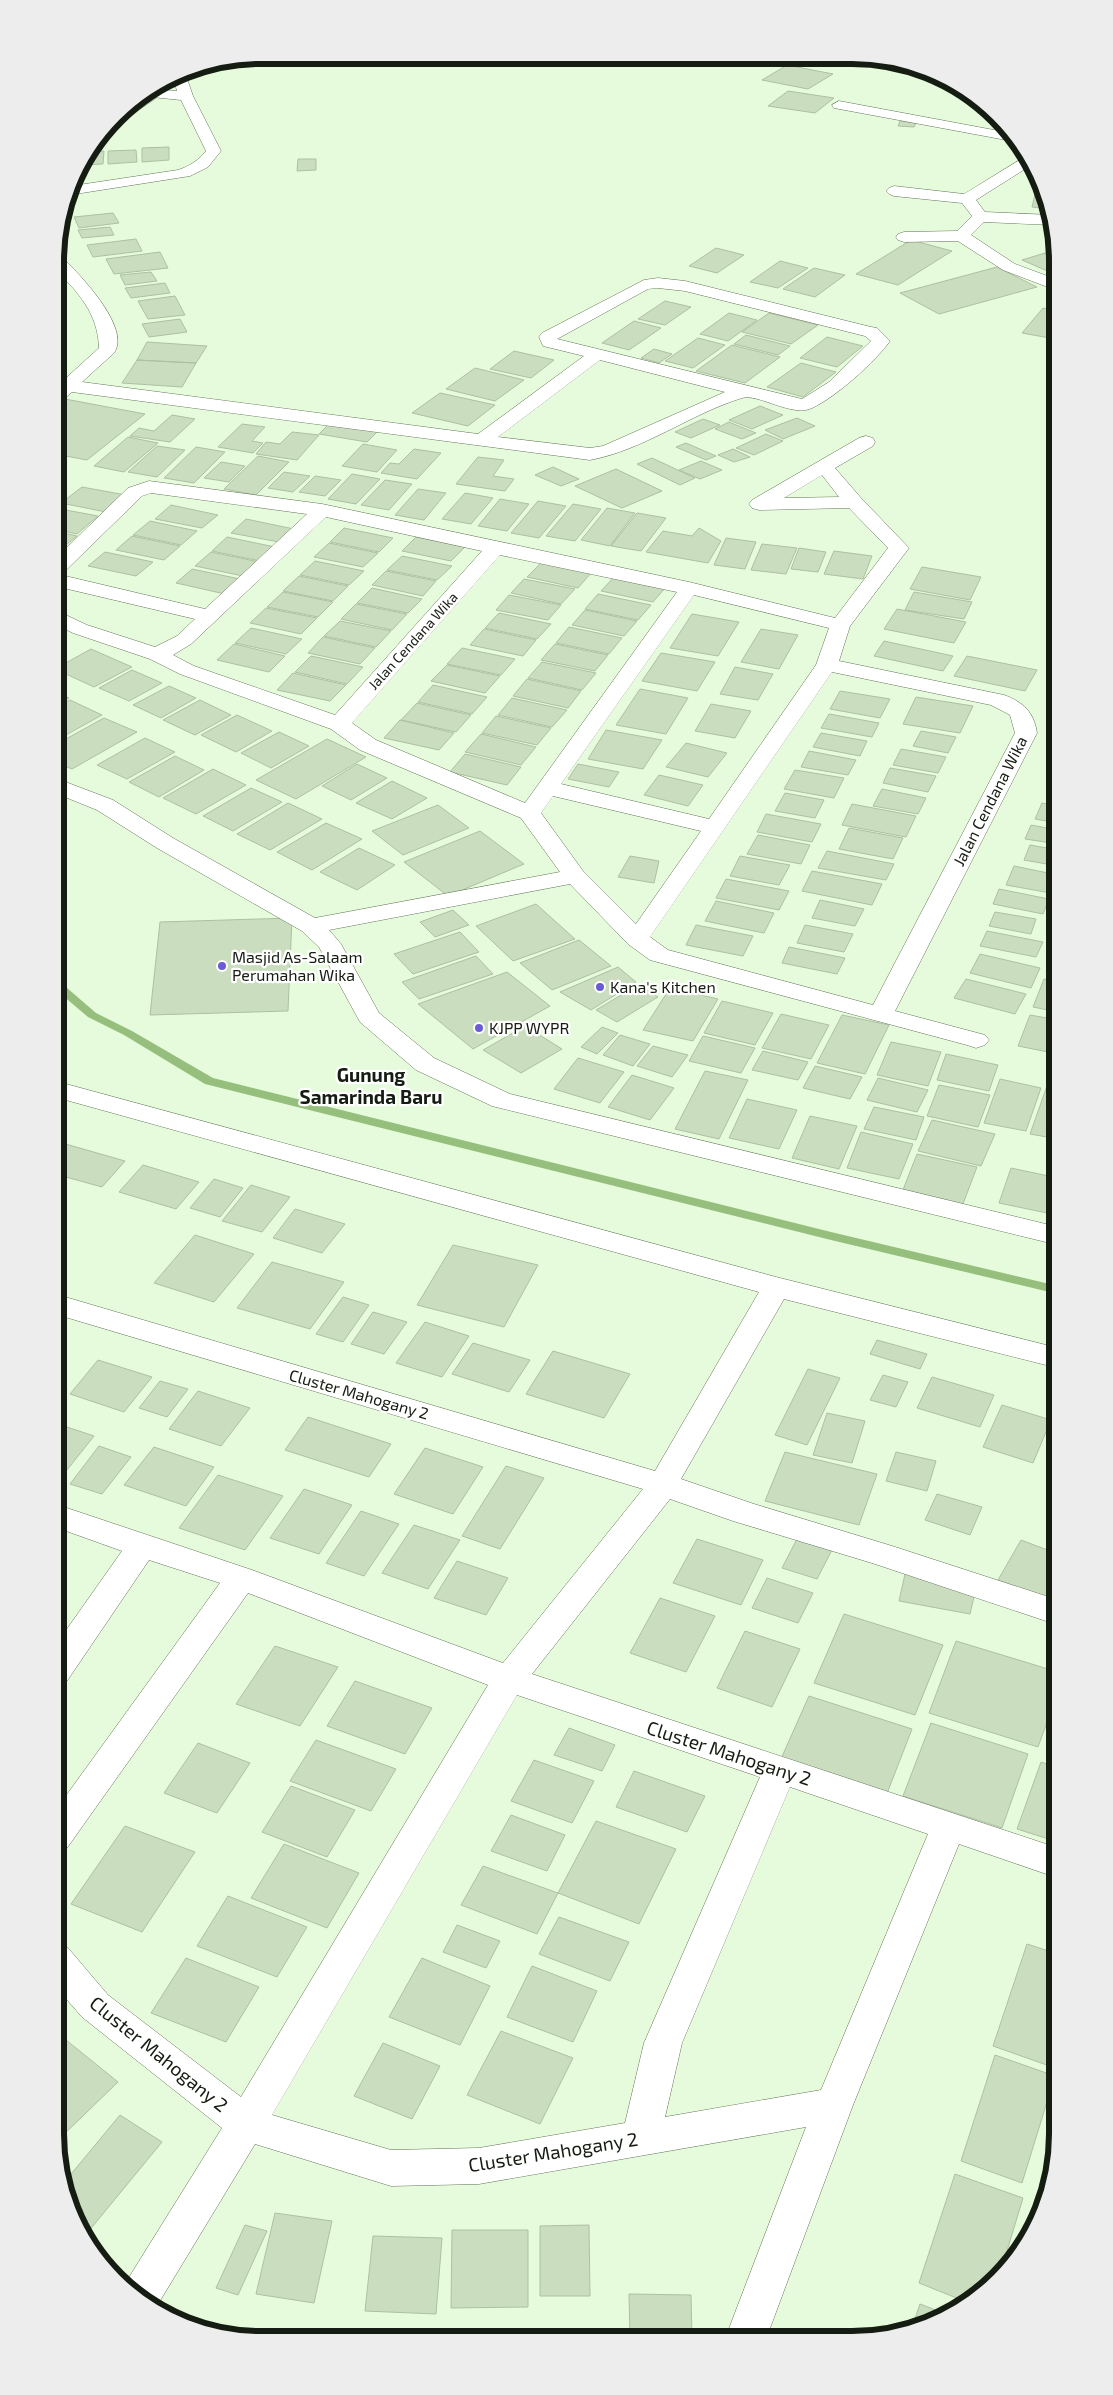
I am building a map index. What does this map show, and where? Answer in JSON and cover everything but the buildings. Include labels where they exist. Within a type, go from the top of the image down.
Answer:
[{"type":"street","points":[[77,190],[179,174],[195,170],[206,162],[214,151],[186,96],[181,81]]},
{"type":"street","points":[[157,93],[186,96]]},
{"type":"street","points":[[839,105],[1005,136]]},
{"type":"street","points":[[894,191],[967,199],[1024,164]]},
{"type":"street","points":[[967,199],[980,217]]},
{"type":"street","points":[[961,236],[980,217],[1045,220]]},
{"type":"street","points":[[904,238],[961,236],[1008,267],[1049,283]]},
{"type":"street","points":[[64,268],[85,290],[106,321],[109,335],[108,348],[64,389]]},
{"type":"street","points":[[658,283],[685,286],[871,332],[881,341],[835,386],[804,405],[790,404],[742,392],[549,342],[548,337],[644,286],[658,283]]},
{"type":"street","points":[[482,440],[596,355]]},
{"type":"street","points":[[64,391],[590,454],[602,453],[742,392]]},
{"type":"street","points":[[854,502],[759,504],[866,442]]},
{"type":"street","points":[[637,939],[827,665],[840,625],[899,548],[854,502],[824,466]]},
{"type":"street","points":[[64,562],[135,492],[149,488],[322,510],[689,588],[840,625]]},
{"type":"street","points":[[157,655],[184,640],[322,510]]},
{"type":"street","name":"Jalan Cendana Wika","points":[[339,724],[495,548]]},
{"type":"street","points":[[64,582],[210,616]]},
{"type":"street","points":[[528,813],[678,607],[689,588]]},
{"type":"street","points":[[64,621],[80,629],[157,655],[187,670],[339,724],[368,746],[528,813],[575,876],[637,939],[659,955],[976,1040]]},
{"type":"street","points":[[64,637],[80,629]]},
{"type":"street","name":"Jalan Cendana Wika","points":[[827,665],[996,700],[1013,706],[1024,718],[1026,733],[881,1014]]},
{"type":"street","points":[[547,788],[715,827]]},
{"type":"street","points":[[64,789],[105,805],[165,843],[312,926],[329,944],[369,1017],[425,1064],[501,1100],[1049,1234]]},
{"type":"street","points":[[312,926],[575,876]]},
{"type":"street","points":[[64,1091],[776,1287],[1049,1356]]},
{"type":"street","name":"Cluster Mahogany 2","points":[[143,2292],[246,2124],[508,1680],[662,1484],[776,1287]]},
{"type":"street","name":"Cluster Mahogany 2","points":[[64,1307],[662,1484],[744,1513],[881,1554],[1049,1610]]},
{"type":"street","name":"Cluster Mahogany 2","points":[[64,1518],[240,1578],[508,1680],[1049,1860]]},
{"type":"street","points":[[64,1659],[142,1546]]},
{"type":"street","points":[[64,1825],[240,1578]]},
{"type":"street","points":[[641,2137],[663,2043],[780,1770]]},
{"type":"street","points":[[749,2331],[834,2105],[949,1826]]},
{"type":"street","name":"Cluster Mahogany 2","points":[[64,1970],[95,2006],[246,2124],[391,2168],[479,2166],[834,2105]]},
{"type":"waterway","points":[[64,991],[92,1015],[128,1033],[209,1081],[831,1236],[1049,1288]]},
{"type":"place","name":"Masjid As-Salaam Perumahan Wika","points":[[222,966]]},
{"type":"place","name":"Kana's Kitchen","points":[[600,987]]},
{"type":"place","name":"KJPP WYPR","points":[[479,1028]]},
{"type":"district","name":"Gunung Samarinda Baru","points":[[371,1086]]}]
